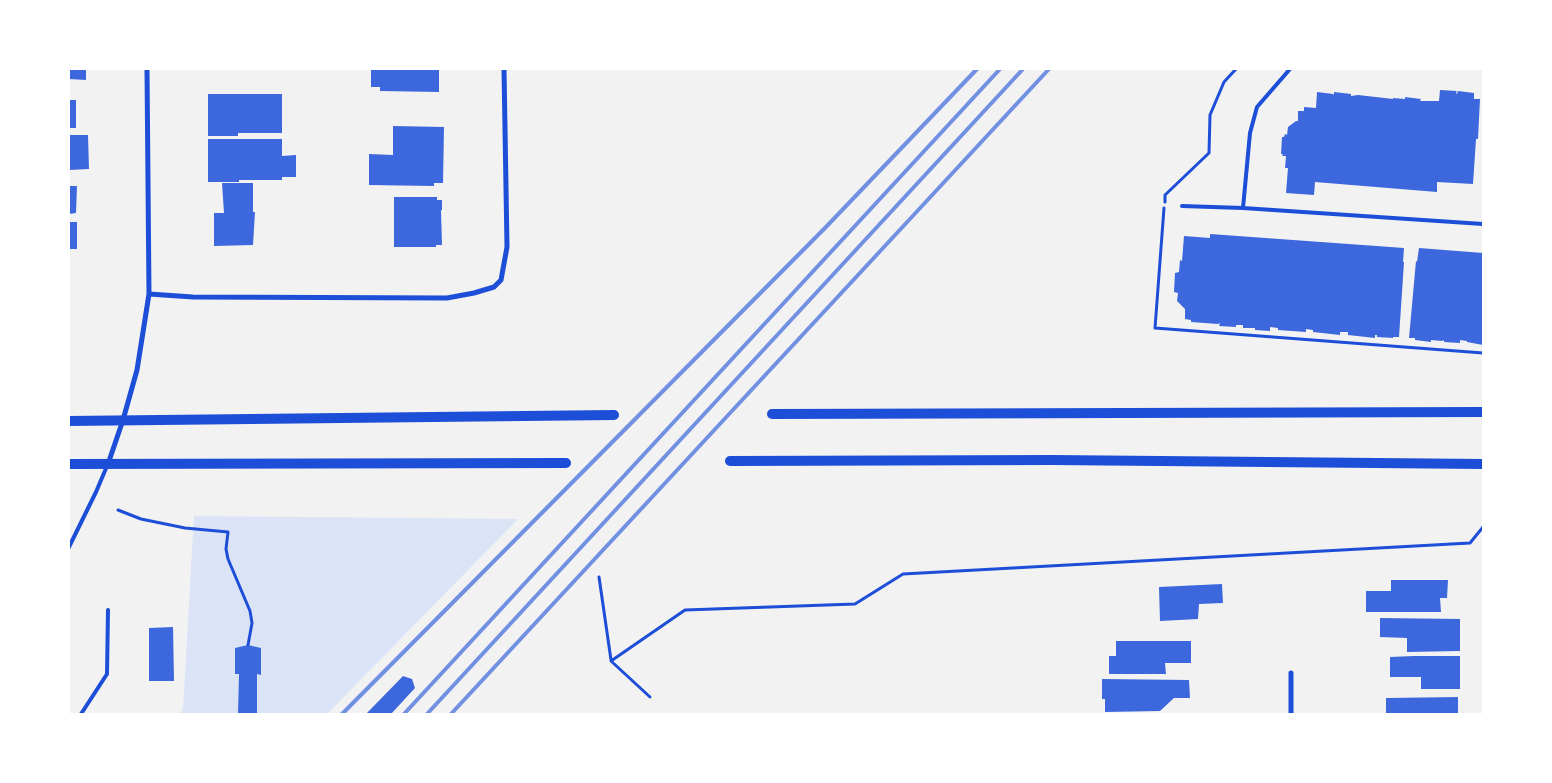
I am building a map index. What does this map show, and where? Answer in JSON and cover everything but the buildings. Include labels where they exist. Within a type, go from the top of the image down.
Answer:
[{"type":"main road","points":[[772,414],[1483,412]]},
{"type":"main road","points":[[69,421],[614,415]]},
{"type":"main road","points":[[730,461],[1062,460],[1483,464]]},
{"type":"main road","points":[[69,464],[566,463]]},
{"type":"street","points":[[108,464],[137,370],[149,294],[147,69]]},
{"type":"street","points":[[149,294],[193,297],[447,298],[494,287],[501,280],[507,247],[504,69]]},
{"type":"street","points":[[1291,673],[1291,714]]},
{"type":"lane","points":[[1243,208],[1250,133],[1257,107],[1290,69]]},
{"type":"lane","points":[[1182,206],[1243,208],[1483,224]]},
{"type":"lane","points":[[69,547],[108,464]]},
{"type":"lane","points":[[80,714],[107,674],[108,610]]},
{"type":"path","points":[[1236,69],[1224,82],[1210,115],[1209,154],[1165,195],[1155,328],[1483,353]]},
{"type":"path","points":[[118,510],[141,519],[168,525],[228,532],[226,549],[228,559],[250,611],[252,623],[248,645]]},
{"type":"path","points":[[611,661],[685,610],[855,604],[903,574],[1470,543],[1483,527]]},
{"type":"path","points":[[599,577],[611,661],[650,697]]},
{"type":"shaded area","points":[[194,516],[518,519],[327,714],[180,714],[183,709]]},
{"type":"railway","points":[[342,714],[825,228],[977,69]]},
{"type":"railway","points":[[404,714],[1000,69]]},
{"type":"railway","points":[[427,714],[1023,69]]},
{"type":"railway","points":[[451,714],[1049,69]]}]
